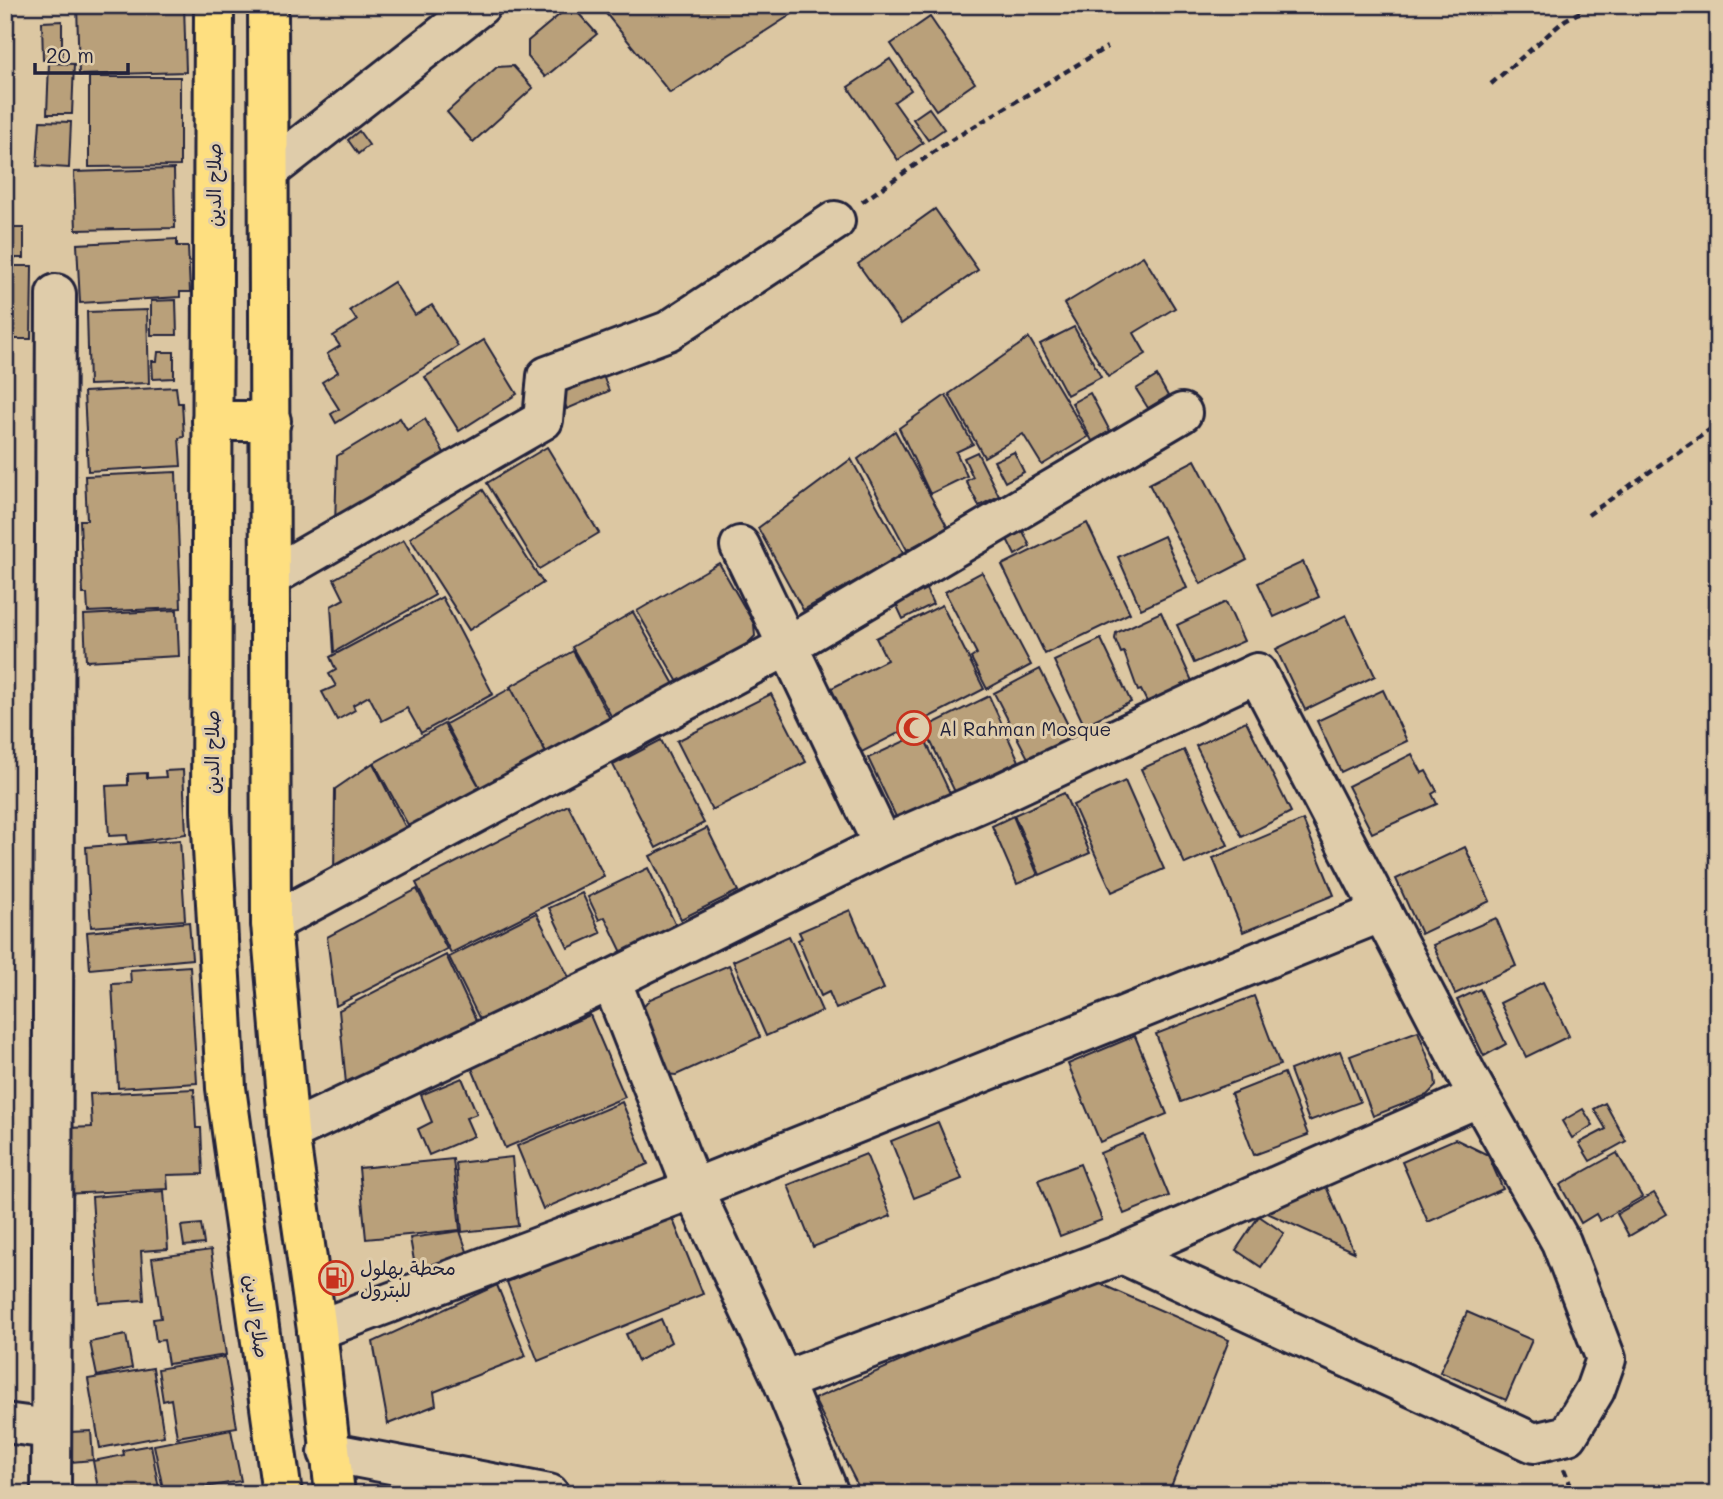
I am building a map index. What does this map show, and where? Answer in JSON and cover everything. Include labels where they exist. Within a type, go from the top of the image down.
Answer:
[{"type":"main road","name":"صلاح الدين","points":[[214,5],[211,811],[226,1088],[282,1494]]},
{"type":"main road","points":[[268,5],[272,576],[271,923],[289,1132],[317,1331],[328,1452],[335,1494]]},
{"type":"main road","points":[[212,421],[271,421]]},
{"type":"street","points":[[270,170],[481,5]]},
{"type":"street","points":[[272,576],[543,420],[547,376],[668,331],[835,221]]},
{"type":"street","points":[[51,1494],[56,294]]},
{"type":"street","points":[[271,923],[787,646],[1182,413]]},
{"type":"street","points":[[740,546],[883,845]]},
{"type":"street","points":[[289,1132],[611,980],[883,845],[995,796],[1257,673],[1479,1097],[1562,1242],[1606,1360],[1595,1390],[1568,1435],[1534,1443],[1122,1254]]},
{"type":"street","points":[[317,1331],[693,1189],[1382,912]]},
{"type":"street","points":[[611,980],[693,1189],[783,1381],[829,1494]]},
{"type":"street","points":[[783,1381],[1122,1254],[1479,1097]]},
{"type":"street","points":[[5,1423],[50,1429]]},
{"type":"street","points":[[328,1452],[549,1494]]},
{"type":"path","points":[[1491,84],[1565,20],[1593,5]]},
{"type":"path","points":[[835,221],[948,142],[1107,47]]},
{"type":"path","points":[[1588,515],[1718,424]]},
{"type":"building","points":[[77,5],[184,5],[186,72],[79,75]]},
{"type":"building","points":[[571,5],[597,34],[545,77],[528,57],[528,41]]},
{"type":"building","points":[[599,5],[806,5],[670,93]]},
{"type":"building","points":[[930,17],[975,83],[936,110],[891,44]]},
{"type":"building","points":[[62,21],[62,59],[43,60],[42,22]]},
{"type":"building","points":[[890,59],[911,90],[894,102],[923,143],[898,160],[848,87]]},
{"type":"building","points":[[49,63],[74,64],[72,114],[47,114]]},
{"type":"building","points":[[513,66],[533,88],[473,142],[447,112],[497,67]]},
{"type":"building","points":[[89,77],[180,77],[180,166],[89,167]]},
{"type":"building","points":[[929,108],[944,129],[928,140],[913,119]]},
{"type":"building","points":[[40,121],[71,122],[69,168],[37,166]]},
{"type":"building","points":[[359,131],[369,145],[358,154],[348,140]]},
{"type":"building","points":[[174,169],[175,228],[76,230],[74,172]]},
{"type":"building","points":[[935,209],[978,270],[901,324],[858,264]]},
{"type":"building","points":[[5,228],[24,228],[24,258],[5,258]]},
{"type":"building","points":[[177,239],[177,246],[188,246],[190,292],[180,292],[180,297],[80,303],[77,244]]},
{"type":"building","points":[[1143,256],[1175,308],[1134,333],[1146,354],[1108,377],[1064,304]]},
{"type":"building","points":[[5,266],[32,266],[31,339],[5,339]]},
{"type":"building","points":[[394,282],[415,315],[432,305],[458,346],[336,423],[331,414],[339,409],[322,382],[338,372],[327,354],[340,346],[333,336],[357,321],[350,310]]},
{"type":"building","points":[[176,300],[177,335],[151,335],[151,301]]},
{"type":"building","points":[[147,310],[149,383],[89,385],[87,312]]},
{"type":"building","points":[[1074,327],[1101,377],[1067,395],[1040,344]]},
{"type":"building","points":[[1029,338],[1088,437],[1042,465],[1023,434],[984,457],[949,394]]},
{"type":"building","points":[[484,340],[517,394],[459,431],[425,377]]},
{"type":"building","points":[[158,352],[174,352],[174,378],[153,379],[152,361],[157,361]]},
{"type":"building","points":[[600,368],[609,391],[567,409],[557,386]]},
{"type":"building","points":[[1157,376],[1168,396],[1148,408],[1136,389]]},
{"type":"building","points":[[176,387],[178,403],[182,403],[184,437],[179,438],[181,466],[88,471],[84,392]]},
{"type":"building","points":[[1090,393],[1110,431],[1092,441],[1072,403]]},
{"type":"building","points":[[946,395],[973,444],[956,452],[967,476],[930,494],[899,428]]},
{"type":"building","points":[[400,418],[407,430],[425,419],[448,460],[335,526],[337,456]]},
{"type":"building","points":[[895,431],[948,528],[907,550],[858,459]]},
{"type":"building","points":[[547,447],[599,533],[539,569],[487,483]]},
{"type":"building","points":[[977,452],[999,496],[979,506],[966,481],[973,477],[964,458]]},
{"type":"building","points":[[1014,452],[1024,472],[1005,482],[994,461]]},
{"type":"building","points":[[851,459],[904,554],[803,610],[758,528]]},
{"type":"building","points":[[1195,460],[1247,560],[1201,584],[1149,484]]},
{"type":"building","points":[[176,472],[181,608],[88,612],[87,594],[83,594],[80,520],[87,520],[85,476]]},
{"type":"building","points":[[483,490],[543,583],[469,630],[410,538]]},
{"type":"building","points":[[1087,523],[1130,613],[1045,654],[1002,565]]},
{"type":"building","points":[[1023,531],[1030,546],[1015,555],[1007,539]]},
{"type":"building","points":[[1164,536],[1187,588],[1141,609],[1118,557]]},
{"type":"building","points":[[404,540],[435,595],[334,652],[331,606],[344,599],[334,579]]},
{"type":"building","points":[[1303,562],[1319,597],[1274,617],[1258,583]]},
{"type":"building","points":[[719,563],[754,624],[755,636],[746,645],[679,684],[637,611]]},
{"type":"building","points":[[982,572],[1031,665],[987,689],[971,658],[977,654],[945,592]]},
{"type":"building","points":[[926,589],[933,604],[903,619],[896,604]]},
{"type":"building","points":[[442,597],[493,694],[421,733],[407,708],[382,721],[369,696],[353,705],[355,710],[337,720],[322,692],[336,686],[329,674],[336,670],[330,657]]},
{"type":"building","points":[[1226,602],[1244,641],[1194,663],[1177,625]]},
{"type":"building","points":[[942,605],[984,689],[858,754],[826,691],[887,660],[876,638]]},
{"type":"building","points":[[177,610],[179,656],[86,661],[84,615]]},
{"type":"building","points":[[633,612],[675,686],[614,721],[572,647]]},
{"type":"building","points":[[1161,612],[1192,681],[1147,702],[1141,690],[1138,691],[1124,652],[1121,653],[1115,639],[1116,633]]},
{"type":"building","points":[[1346,615],[1375,676],[1305,710],[1276,649]]},
{"type":"building","points":[[1101,639],[1131,702],[1084,725],[1054,661]]},
{"type":"building","points":[[573,651],[613,724],[550,759],[510,687]]},
{"type":"building","points":[[1040,669],[1075,739],[1030,762],[994,693]]},
{"type":"building","points":[[511,688],[548,757],[483,793],[446,724]]},
{"type":"building","points":[[1383,690],[1407,741],[1341,772],[1317,721]]},
{"type":"building","points":[[771,694],[806,762],[712,810],[677,741]]},
{"type":"building","points":[[989,696],[1019,761],[955,792],[924,728]]},
{"type":"building","points":[[1246,721],[1291,812],[1242,837],[1196,746]]},
{"type":"building","points":[[444,724],[484,795],[413,834],[374,763]]},
{"type":"building","points":[[922,733],[955,804],[898,821],[868,758]]},
{"type":"building","points":[[661,740],[704,823],[656,848],[613,765]]},
{"type":"building","points":[[1184,750],[1228,845],[1185,864],[1141,769]]},
{"type":"building","points":[[1412,754],[1422,773],[1426,771],[1437,791],[1432,794],[1437,804],[1372,833],[1348,786]]},
{"type":"building","points":[[373,763],[410,836],[334,878],[335,789]]},
{"type":"building","points":[[183,770],[186,834],[128,843],[127,835],[109,836],[106,786],[128,785],[128,774],[147,773],[147,778],[166,777],[165,771]]},
{"type":"building","points":[[1125,781],[1164,869],[1112,892],[1073,805]]},
{"type":"building","points":[[1064,793],[1090,853],[1040,875],[1014,815]]},
{"type":"building","points":[[568,805],[604,876],[451,953],[416,883]]},
{"type":"building","points":[[1013,816],[1038,875],[1017,884],[992,826]]},
{"type":"building","points":[[1303,820],[1334,895],[1243,932],[1213,858]]},
{"type":"building","points":[[707,828],[738,891],[681,919],[650,856]]},
{"type":"building","points":[[180,840],[185,920],[91,927],[86,847]]},
{"type":"building","points":[[1465,847],[1490,901],[1421,934],[1396,879]]},
{"type":"building","points":[[648,868],[682,938],[628,965],[605,917],[599,920],[588,897]]},
{"type":"building","points":[[417,889],[447,949],[336,1006],[327,937]]},
{"type":"building","points":[[582,893],[601,933],[568,948],[549,908]]},
{"type":"building","points":[[850,910],[884,989],[836,1009],[829,992],[821,996],[798,940],[802,938],[799,932]]},
{"type":"building","points":[[536,913],[573,985],[485,1030],[449,957]]},
{"type":"building","points":[[1496,918],[1516,966],[1455,994],[1433,945]]},
{"type":"building","points":[[189,922],[192,959],[90,969],[87,932]]},
{"type":"building","points":[[789,936],[822,1011],[766,1036],[733,961]]},
{"type":"building","points":[[446,955],[481,1031],[379,1080],[346,1084],[339,1010]]},
{"type":"building","points":[[729,965],[760,1037],[676,1075],[666,1074],[641,1010],[650,999]]},
{"type":"building","points":[[190,966],[197,1083],[118,1088],[112,984],[131,983],[130,970]]},
{"type":"building","points":[[1543,982],[1569,1036],[1526,1057],[1500,1003]]},
{"type":"building","points":[[1480,989],[1506,1044],[1484,1056],[1457,1000]]},
{"type":"building","points":[[1254,996],[1280,1065],[1181,1102],[1156,1034]]},
{"type":"building","points":[[590,1015],[625,1097],[505,1148],[471,1066]]},
{"type":"building","points":[[1418,1031],[1435,1076],[1436,1086],[1427,1095],[1373,1116],[1350,1056]]},
{"type":"building","points":[[1135,1036],[1167,1114],[1100,1142],[1068,1064]]},
{"type":"building","points":[[1340,1051],[1360,1102],[1309,1121],[1290,1070]]},
{"type":"building","points":[[1284,1073],[1308,1135],[1254,1155],[1231,1094]]},
{"type":"building","points":[[462,1078],[477,1114],[466,1118],[474,1136],[429,1155],[418,1129],[432,1122],[421,1095]]},
{"type":"building","points":[[194,1089],[196,1128],[201,1128],[203,1174],[167,1175],[168,1189],[63,1194],[68,1128],[92,1127],[90,1094]]},
{"type":"building","points":[[622,1102],[648,1164],[543,1209],[517,1146]]},
{"type":"building","points":[[1605,1103],[1626,1141],[1590,1161],[1579,1143],[1606,1129],[1594,1109]]},
{"type":"building","points":[[1583,1109],[1593,1125],[1572,1138],[1562,1121]]},
{"type":"building","points":[[938,1122],[962,1179],[914,1198],[891,1141]]},
{"type":"building","points":[[1144,1135],[1169,1196],[1124,1214],[1100,1153]]},
{"type":"building","points":[[1455,1139],[1488,1155],[1503,1189],[1428,1222],[1402,1162]]},
{"type":"building","points":[[1617,1153],[1642,1197],[1600,1221],[1596,1214],[1581,1223],[1560,1185]]},
{"type":"building","points":[[866,1154],[891,1216],[813,1247],[788,1185]]},
{"type":"building","points":[[512,1157],[518,1226],[462,1232],[456,1163]]},
{"type":"building","points":[[453,1159],[460,1230],[366,1239],[359,1168]]},
{"type":"building","points":[[1080,1164],[1102,1220],[1060,1236],[1038,1180]]},
{"type":"building","points":[[1323,1179],[1354,1252],[1256,1208]]},
{"type":"building","points":[[164,1191],[168,1249],[141,1251],[144,1300],[99,1303],[92,1197]]},
{"type":"building","points":[[1654,1193],[1667,1214],[1629,1236],[1617,1214]]},
{"type":"building","points":[[671,1215],[703,1294],[538,1361],[507,1282]]},
{"type":"building","points":[[1259,1216],[1284,1233],[1261,1267],[1236,1250]]},
{"type":"building","points":[[201,1224],[204,1244],[184,1246],[181,1226]]},
{"type":"building","points":[[460,1231],[471,1263],[417,1278],[410,1238]]},
{"type":"building","points":[[211,1250],[226,1355],[168,1364],[164,1340],[156,1341],[153,1319],[161,1318],[152,1258]]},
{"type":"building","points":[[1089,1279],[1229,1340],[1168,1494],[862,1494],[814,1399]]},
{"type":"building","points":[[497,1285],[526,1356],[434,1392],[436,1405],[388,1424],[373,1342]]},
{"type":"building","points":[[1467,1312],[1532,1340],[1506,1400],[1440,1372]]},
{"type":"building","points":[[661,1319],[671,1342],[638,1361],[626,1334]]},
{"type":"building","points":[[126,1335],[132,1368],[97,1376],[90,1342]]},
{"type":"building","points":[[225,1357],[237,1427],[177,1437],[171,1399],[163,1401],[158,1369]]},
{"type":"building","points":[[153,1368],[164,1436],[100,1448],[88,1379]]},
{"type":"building","points":[[231,1430],[241,1481],[164,1494],[154,1445]]},
{"type":"building","points":[[91,1431],[93,1460],[71,1462],[69,1432]]},
{"type":"building","points":[[151,1445],[160,1494],[99,1494],[93,1461],[124,1455],[123,1450]]},
{"type":"building","points":[[239,1486],[240,1494],[197,1494]]},
{"type":"place","name":"Al Rahman Mosque","points":[[914,728]]},
{"type":"place","name":"محطة بهلول للبترول","points":[[336,1278]]}]
